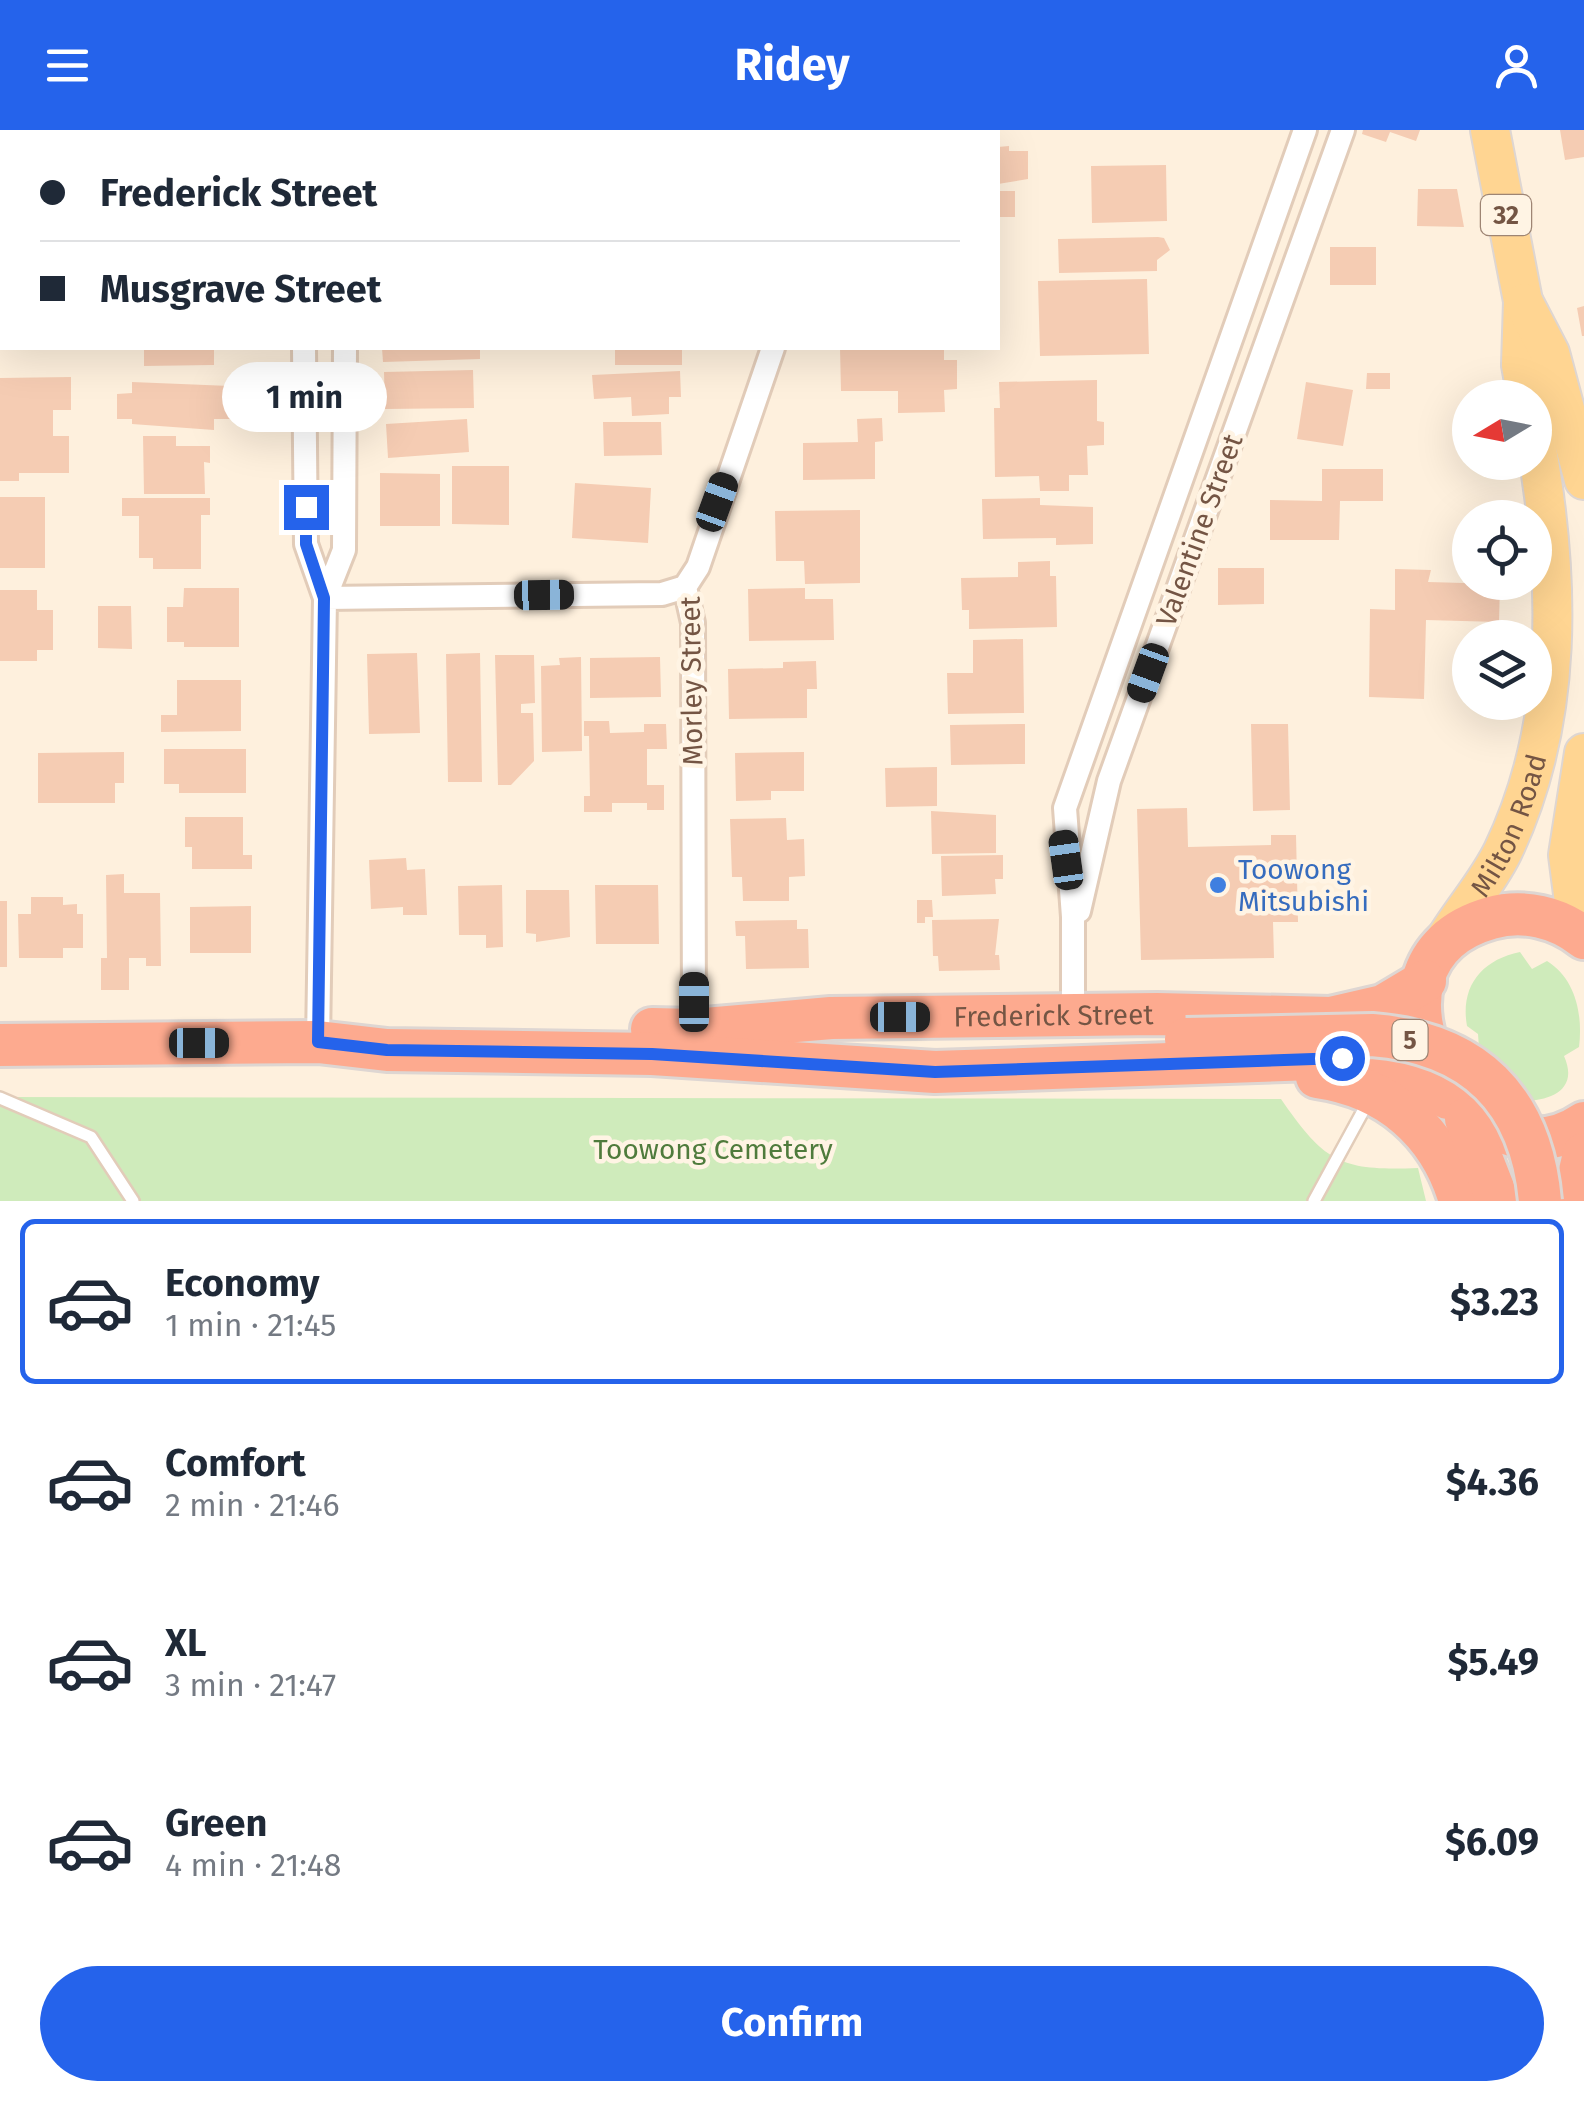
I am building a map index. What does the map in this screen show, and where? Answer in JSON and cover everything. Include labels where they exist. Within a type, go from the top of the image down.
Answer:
[{"type":"highway","name":"Frederick Street","points":[[318,1042],[387,1028],[694,1030],[831,1018],[1347,1016],[1383,1006],[1430,970],[1469,927],[1507,915],[1545,917],[1581,935]]},
{"type":"highway","points":[[1430,970],[1420,1009],[1424,1048],[1457,1109],[1498,1201]]},
{"type":"highway","name":"5","points":[[694,1030],[759,1043],[947,1045],[1372,1035],[1402,1038],[1453,1054],[1492,1084],[1522,1125],[1537,1168],[1540,1201]]},
{"type":"highway","name":"Frederick Street","points":[[0,1045],[318,1042],[387,1050],[652,1054],[935,1072],[1361,1059],[1398,1069],[1502,1139],[1533,1143],[1555,1140],[1584,1123]]},
{"type":"highway","name":"5","points":[[1233,1064],[1337,1080],[1374,1092],[1414,1120],[1438,1152],[1460,1201]]},
{"type":"highway","points":[[1573,1201],[1584,1154]]},
{"type":"main road","name":"32","points":[[1490,130],[1523,301],[1524,380]]},
{"type":"main road","name":"32","points":[[1523,301],[1550,353],[1584,480]]},
{"type":"main road","name":"Milton Road","points":[[1430,970],[1512,830],[1549,690],[1554,563],[1541,480]]},
{"type":"main road","name":"Milton Road","points":[[1581,935],[1568,854],[1583,768]]},
{"type":"street","name":"Valentine Street","points":[[1073,1015],[1074,934],[1065,808],[1306,130]]},
{"type":"street","name":"Valentine Street","points":[[1074,934],[1109,781],[1343,130]]},
{"type":"street","points":[[304,350],[306,544],[324,598],[318,1042]]},
{"type":"street","points":[[324,598],[344,550],[345,350]]},
{"type":"street","name":"Morley Street","points":[[694,1030],[692,622],[685,587],[698,567],[772,350]]},
{"type":"street","points":[[324,598],[662,594],[685,587]]},
{"type":"lane","points":[[1314,1201],[1374,1092]]},
{"type":"lane","points":[[0,1098],[92,1137],[132,1201]]},
{"type":"green space","points":[[1520,952],[1532,969],[1547,961],[1565,978],[1580,1023],[1579,1047],[1564,1056],[1567,1079],[1556,1094],[1513,1101],[1479,1048],[1478,1034],[1467,1026],[1466,1012],[1476,977],[1494,961]]},
{"type":"green space","name":"Toowong Cemetery","points":[[0,1097],[1281,1099],[1310,1137],[1337,1159],[1370,1167],[1418,1168],[1426,1201],[0,1201]]},
{"type":"building","points":[[1363,130],[1420,130],[1416,141],[1390,132],[1386,142],[1362,134]]},
{"type":"building","points":[[1560,130],[1584,130],[1584,157],[1565,160]]},
{"type":"building","points":[[1000,147],[1028,151],[1028,179],[1000,184]]},
{"type":"building","points":[[1166,165],[1167,221],[1092,223],[1091,166]]},
{"type":"building","points":[[1418,189],[1457,189],[1464,227],[1417,226]]},
{"type":"building","points":[[1000,191],[1015,191],[1015,217],[1000,217]]},
{"type":"building","points":[[1164,238],[1170,250],[1157,260],[1157,271],[1059,273],[1058,239]]},
{"type":"building","points":[[1330,247],[1376,247],[1376,285],[1330,285]]},
{"type":"building","points":[[1147,279],[1149,354],[1040,356],[1038,281]]},
{"type":"building","points":[[1584,306],[1584,336],[1582,336],[1577,308]]},
{"type":"building","points":[[144,350],[214,350],[214,365],[144,366]]},
{"type":"building","points":[[382,350],[480,350],[480,359],[383,362]]},
{"type":"building","points":[[615,350],[682,350],[682,365],[615,365]]},
{"type":"building","points":[[840,350],[944,350],[944,360],[957,360],[957,389],[944,390],[945,412],[898,413],[898,391],[841,391]]},
{"type":"building","points":[[473,370],[474,408],[385,409],[384,372]]},
{"type":"building","points":[[680,371],[681,397],[669,397],[669,414],[632,416],[631,397],[594,399],[592,375]]},
{"type":"building","points":[[1367,373],[1390,373],[1390,389],[1366,389]]},
{"type":"building","points":[[71,377],[71,410],[53,410],[53,436],[69,436],[69,473],[19,473],[19,481],[0,481],[0,378]]},
{"type":"building","points":[[1097,380],[1097,421],[1104,422],[1104,445],[1087,446],[1088,475],[1069,475],[1069,491],[1040,491],[1039,476],[995,477],[994,408],[1000,408],[999,382]]},
{"type":"building","points":[[132,382],[230,386],[230,419],[214,419],[214,430],[132,424],[132,419],[117,419],[117,394],[132,393]]},
{"type":"building","points":[[1306,382],[1353,390],[1343,446],[1297,439]]},
{"type":"building","points":[[882,418],[883,441],[875,442],[875,479],[803,480],[803,443],[858,442],[857,419]]},
{"type":"building","points":[[467,419],[469,452],[388,458],[386,424]]},
{"type":"building","points":[[603,422],[661,422],[662,455],[604,456]]},
{"type":"building","points":[[143,436],[176,436],[176,446],[210,446],[210,463],[204,462],[205,494],[144,494]]},
{"type":"building","points":[[452,466],[509,466],[509,525],[452,524]]},
{"type":"building","points":[[1322,469],[1383,469],[1383,501],[1340,501],[1339,540],[1270,540],[1270,500],[1322,501]]},
{"type":"building","points":[[380,473],[440,474],[440,526],[380,526]]},
{"type":"building","points":[[575,483],[651,488],[648,543],[572,538]]},
{"type":"building","points":[[0,497],[45,497],[45,568],[0,568]]},
{"type":"building","points":[[122,498],[210,498],[210,515],[201,515],[201,569],[153,569],[153,558],[139,558],[139,516],[122,516]]},
{"type":"building","points":[[1040,498],[1040,505],[1093,507],[1093,544],[1056,545],[1056,538],[983,539],[982,499]]},
{"type":"building","points":[[860,510],[860,583],[805,584],[804,561],[776,561],[775,511]]},
{"type":"building","points":[[1050,561],[1050,576],[1056,576],[1057,627],[969,629],[969,610],[962,610],[961,578],[1018,577],[1018,562]]},
{"type":"building","points":[[1218,568],[1264,568],[1264,604],[1218,605]]},
{"type":"building","points":[[1395,569],[1431,570],[1428,582],[1452,583],[1452,600],[1500,600],[1499,620],[1426,620],[1424,699],[1369,697],[1370,609],[1395,610]]},
{"type":"building","points":[[184,588],[239,588],[239,647],[184,647],[184,642],[167,642],[167,607],[183,607]]},
{"type":"building","points":[[805,588],[805,599],[833,599],[834,640],[749,641],[748,589]]},
{"type":"building","points":[[0,590],[37,590],[37,610],[53,610],[53,650],[37,650],[37,661],[0,661]]},
{"type":"building","points":[[98,606],[131,606],[132,649],[98,648]]},
{"type":"building","points":[[1023,639],[1024,713],[948,714],[947,673],[973,673],[973,640]]},
{"type":"building","points":[[417,653],[420,733],[369,734],[367,654]]},
{"type":"building","points":[[480,653],[482,782],[448,782],[446,654]]},
{"type":"building","points":[[495,655],[534,655],[535,703],[521,704],[521,713],[533,713],[534,761],[511,785],[498,785]]},
{"type":"building","points":[[581,657],[582,751],[542,752],[541,666],[560,665],[559,658]]},
{"type":"building","points":[[660,657],[661,697],[590,698],[590,658]]},
{"type":"building","points":[[816,661],[817,689],[807,689],[807,718],[729,719],[728,669],[783,668],[783,662]]},
{"type":"building","points":[[177,680],[241,680],[241,731],[161,732],[161,715],[177,715]]},
{"type":"building","points":[[584,721],[609,721],[610,733],[644,732],[644,724],[666,724],[667,749],[647,749],[647,785],[664,785],[664,810],[647,810],[647,803],[612,803],[612,812],[584,812],[584,796],[590,796],[589,736],[584,736]]},
{"type":"building","points":[[1025,724],[1025,764],[951,765],[950,725]]},
{"type":"building","points":[[1251,724],[1288,724],[1290,810],[1253,811]]},
{"type":"building","points":[[164,749],[246,749],[246,793],[179,793],[179,784],[164,784]]},
{"type":"building","points":[[124,752],[124,783],[115,783],[115,803],[38,803],[38,753]]},
{"type":"building","points":[[804,752],[804,791],[771,791],[771,800],[736,801],[735,753]]},
{"type":"building","points":[[937,767],[937,806],[886,807],[885,768]]},
{"type":"building","name":"Toowong Mitsubishi","points":[[1187,808],[1188,847],[1271,845],[1271,835],[1296,835],[1298,922],[1273,922],[1274,958],[1141,960],[1137,809]]},
{"type":"building","points":[[931,811],[996,815],[996,853],[932,854]]},
{"type":"building","points":[[185,817],[243,817],[243,855],[252,855],[252,869],[192,869],[192,847],[185,847]]},
{"type":"building","points":[[786,818],[787,840],[804,839],[805,876],[789,877],[789,901],[743,901],[742,877],[732,877],[730,819]]},
{"type":"building","points":[[1003,855],[1003,879],[995,879],[996,894],[942,896],[941,856]]},
{"type":"building","points":[[406,858],[407,870],[425,869],[427,915],[403,915],[403,907],[371,909],[369,860]]},
{"type":"building","points":[[124,874],[124,893],[160,893],[161,966],[146,966],[146,958],[129,958],[129,990],[101,990],[101,958],[107,958],[106,875]]},
{"type":"building","points":[[502,885],[503,947],[486,948],[486,935],[459,935],[458,886]]},
{"type":"building","points":[[595,885],[658,885],[659,944],[596,944]]},
{"type":"building","points":[[526,890],[569,890],[570,937],[536,942],[536,934],[526,933]]},
{"type":"building","points":[[31,897],[63,897],[63,905],[77,904],[77,914],[83,914],[83,948],[63,948],[63,958],[19,958],[18,914],[31,914]]},
{"type":"building","points":[[917,900],[932,900],[933,917],[925,917],[925,923],[917,923]]},
{"type":"building","points":[[0,901],[7,901],[7,967],[0,967]]},
{"type":"building","points":[[251,906],[251,953],[190,953],[190,907]]},
{"type":"building","points":[[999,919],[995,955],[999,955],[1000,970],[939,971],[938,956],[933,956],[932,920]]},
{"type":"building","points":[[797,920],[797,929],[808,929],[809,968],[746,969],[745,936],[736,936],[735,921]]},
{"type":"place","name":"Toowong Mitsubishi","points":[[1218,885]]},
{"type":"route","points":[[306,507],[306,544],[324,598],[318,1042],[387,1050],[652,1054],[935,1072],[1342,1058]]}]
